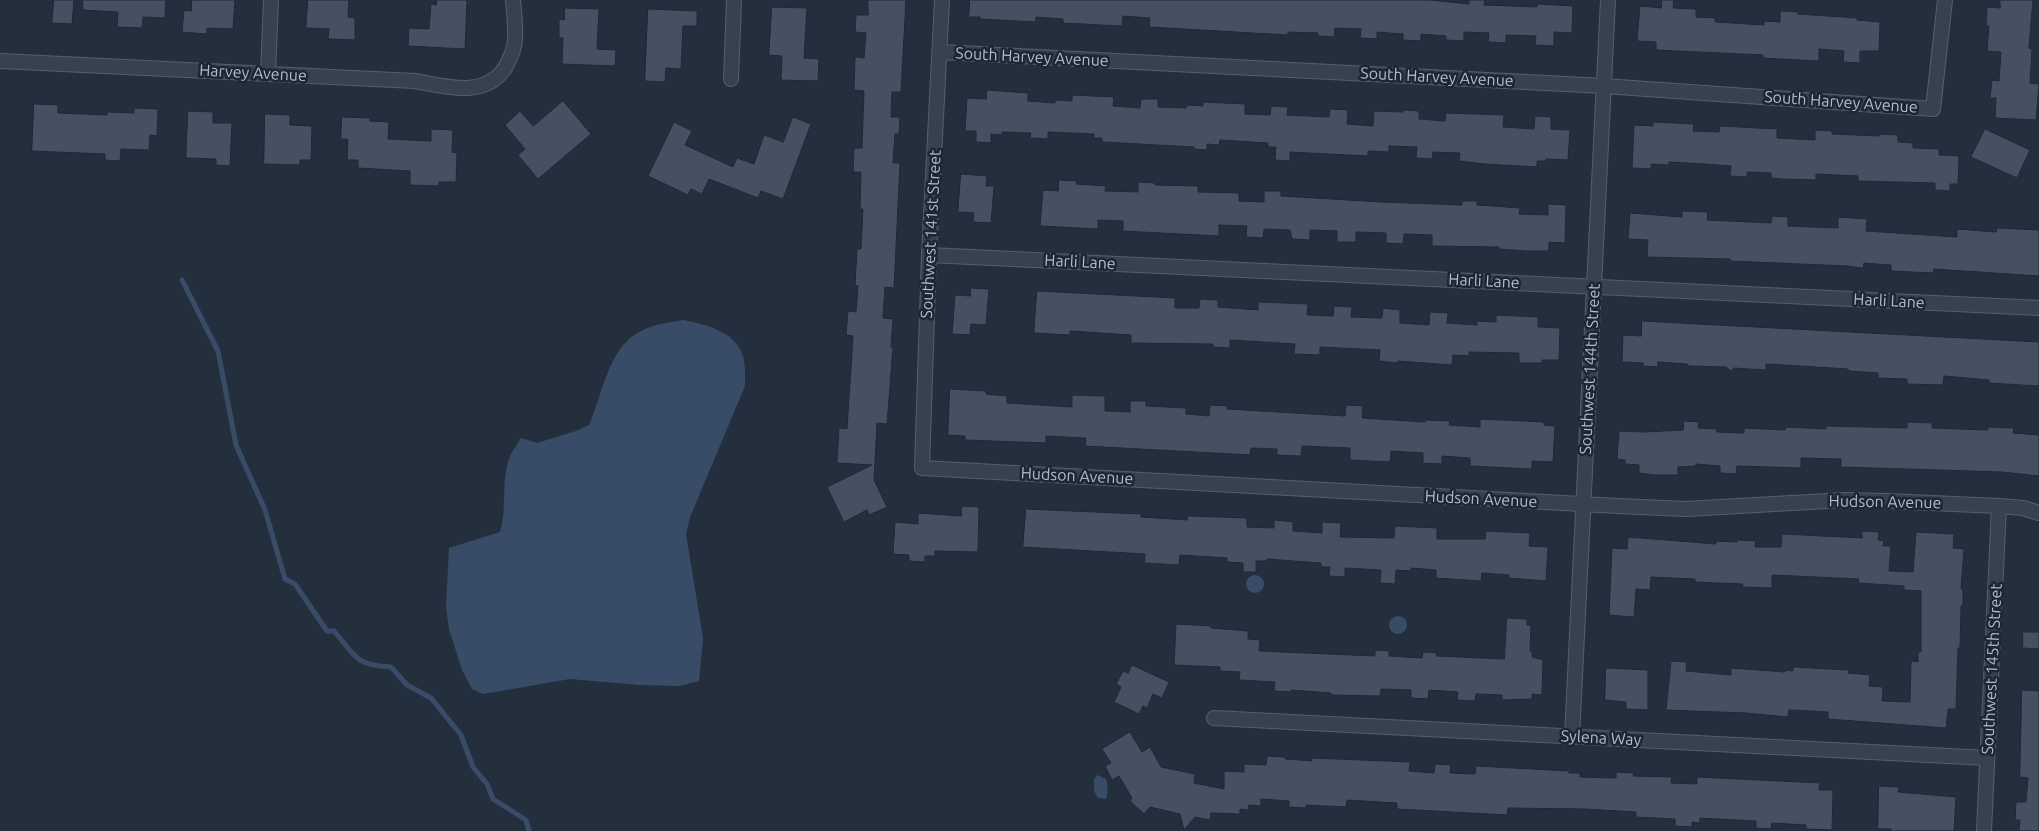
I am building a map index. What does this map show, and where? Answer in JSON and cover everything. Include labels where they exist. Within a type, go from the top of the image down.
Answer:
[{"type":"street","points":[[268,74],[272,0]]},
{"type":"street","name":"Harvey Avenue","points":[[0,61],[415,81],[461,88],[475,88],[486,84],[501,73],[512,54],[516,38],[513,0]]},
{"type":"street","points":[[731,79],[734,0]]},
{"type":"street","name":"Southwest 141st Street","points":[[922,468],[929,255],[942,0]]},
{"type":"street","name":"Southwest 144th Street","points":[[1572,737],[1608,0]]},
{"type":"street","name":"South Harvey Avenue","points":[[940,52],[1604,86],[1933,109],[1945,0]]},
{"type":"street","name":"Harli Lane","points":[[929,255],[2039,308]]},
{"type":"street","name":"Hudson Avenue","points":[[922,468],[1686,509],[1845,500],[1999,506],[2023,508],[2039,513]]},
{"type":"street","name":"Southwest 145th Street","points":[[1984,831],[1999,506]]},
{"type":"street","name":"Sylena Way","points":[[1214,718],[1987,758]]},
{"type":"water","points":[[683,320],[716,329],[731,338],[741,351],[745,368],[745,386],[690,517],[686,534],[703,638],[699,681],[679,686],[640,685],[570,679],[483,694],[472,689],[462,670],[449,629],[446,607],[449,548],[500,532],[504,513],[508,463],[521,438],[537,443],[589,425],[608,372],[621,348],[630,338],[641,331],[661,324]]},
{"type":"water","points":[[1255,575],[1261,578],[1264,584],[1261,590],[1255,593],[1249,590],[1246,584],[1249,578]]},
{"type":"water","points":[[1398,616],[1404,619],[1407,625],[1404,631],[1398,634],[1392,631],[1389,625],[1392,619]]},
{"type":"water","points":[[1097,775],[1106,779],[1108,789],[1106,799],[1098,798],[1094,791],[1094,779]]},
{"type":"building","points":[[54,0],[74,0],[72,24],[52,23]]},
{"type":"building","points":[[83,0],[166,0],[165,18],[143,17],[142,28],[117,27],[118,12],[83,10]]},
{"type":"building","points":[[192,0],[235,0],[233,29],[207,28],[207,34],[182,32],[184,10],[191,11]]},
{"type":"building","points":[[308,0],[349,0],[348,17],[355,18],[355,40],[328,39],[329,29],[306,28]]},
{"type":"building","points":[[437,0],[467,0],[465,49],[408,46],[409,28],[429,29],[431,4],[436,5]]},
{"type":"building","points":[[868,0],[906,0],[901,92],[892,92],[891,117],[900,117],[899,134],[895,134],[893,163],[900,163],[894,288],[885,287],[883,318],[893,319],[891,347],[893,347],[887,424],[877,423],[874,480],[887,507],[869,515],[867,510],[844,522],[827,487],[872,465],[837,463],[839,428],[847,429],[853,336],[846,335],[848,311],[856,312],[858,286],[855,285],[857,249],[861,249],[863,209],[860,209],[861,172],[853,172],[854,148],[862,148],[864,91],[854,90],[855,57],[864,58],[866,33],[855,32],[856,15],[868,15]]},
{"type":"building","points":[[970,0],[1429,0],[1469,4],[1469,0],[1485,0],[1484,5],[1537,7],[1537,4],[1573,6],[1572,33],[1554,32],[1554,46],[1535,45],[1536,36],[1506,35],[1506,43],[1488,42],[1489,33],[1464,32],[1464,41],[1446,40],[1446,36],[1421,34],[1421,41],[1403,40],[1403,34],[1377,32],[1377,39],[1360,38],[1361,29],[1335,28],[1334,37],[1318,36],[1318,33],[1288,32],[1288,35],[1149,27],[1150,18],[1123,16],[1122,26],[1063,23],[1063,19],[1036,17],[1036,22],[980,19],[980,17],[969,17]]},
{"type":"building","points":[[1662,0],[1674,0],[1673,8],[1696,9],[1696,17],[1715,18],[1715,22],[1764,25],[1764,21],[1780,22],[1780,11],[1880,22],[1879,51],[1860,51],[1860,63],[1843,62],[1844,51],[1819,49],[1819,61],[1763,58],[1763,55],[1656,50],[1656,42],[1637,41],[1640,6],[1661,8]]},
{"type":"building","points":[[2000,0],[2033,0],[2029,48],[2032,49],[2030,83],[2039,84],[2036,120],[1995,118],[1996,98],[1990,98],[1992,80],[1999,81],[2001,52],[1987,51],[1989,26],[1986,26],[1987,7],[2000,8]]},
{"type":"building","points":[[772,7],[807,8],[804,58],[819,59],[818,81],[781,80],[782,56],[769,55]]},
{"type":"building","points":[[565,8],[599,9],[597,49],[616,50],[615,66],[562,64],[563,38],[559,38],[559,19],[564,20]]},
{"type":"building","points":[[648,9],[697,11],[697,26],[683,26],[681,69],[666,68],[665,82],[645,81]]},
{"type":"building","points":[[987,90],[1028,93],[1028,101],[1055,103],[1055,100],[1072,101],[1072,95],[1114,97],[1113,106],[1140,108],[1141,99],[1158,99],[1158,107],[1186,108],[1187,105],[1203,106],[1203,102],[1245,104],[1245,114],[1270,115],[1271,106],[1288,107],[1287,115],[1329,117],[1330,109],[1348,110],[1347,124],[1373,126],[1374,111],[1419,111],[1419,119],[1445,121],[1446,113],[1504,115],[1503,127],[1534,129],[1535,116],[1551,117],[1551,129],[1570,130],[1568,160],[1546,159],[1546,161],[1537,161],[1537,167],[1485,164],[1459,161],[1460,153],[1433,152],[1432,159],[1416,158],[1417,147],[1389,146],[1389,152],[1368,151],[1368,156],[1290,152],[1290,161],[1275,160],[1276,147],[1268,147],[1268,143],[1220,140],[1219,145],[1207,144],[1207,150],[1194,149],[1194,147],[1102,142],[1102,138],[1094,138],[1094,134],[1048,132],[1048,139],[1030,138],[1031,133],[1002,132],[1002,135],[991,134],[991,143],[976,142],[976,131],[965,131],[967,98],[986,99]]},
{"type":"building","points":[[563,101],[591,134],[538,179],[518,155],[525,149],[505,125],[520,111],[533,126]]},
{"type":"building","points":[[34,104],[58,105],[58,113],[107,115],[107,112],[134,113],[134,108],[158,109],[157,136],[150,135],[149,150],[121,149],[120,161],[105,160],[105,154],[32,151]]},
{"type":"building","points":[[188,111],[213,112],[213,123],[232,123],[230,166],[216,165],[216,159],[186,158]]},
{"type":"building","points":[[265,114],[290,115],[290,125],[312,126],[311,160],[300,160],[300,165],[264,164]]},
{"type":"building","points":[[342,117],[370,118],[370,121],[389,122],[388,139],[431,141],[431,129],[453,130],[452,152],[457,153],[456,182],[439,182],[439,186],[410,185],[410,171],[358,168],[358,160],[347,160],[348,139],[341,139]]},
{"type":"building","points":[[793,117],[811,124],[783,199],[761,191],[758,198],[709,179],[702,194],[691,189],[688,195],[648,176],[674,122],[692,131],[685,145],[733,167],[737,158],[754,164],[764,135],[783,142]]},
{"type":"building","points":[[1653,122],[1694,124],[1693,131],[1719,132],[1720,126],[1777,129],[1777,138],[1815,140],[1815,130],[1832,131],[1832,134],[1898,135],[1898,142],[1913,143],[1913,148],[1939,149],[1939,155],[1959,156],[1958,184],[1950,184],[1950,191],[1935,190],[1935,183],[1858,181],[1858,176],[1816,174],[1816,180],[1782,179],[1771,178],[1771,173],[1747,172],[1747,177],[1730,176],[1731,166],[1669,162],[1669,165],[1651,164],[1651,169],[1632,168],[1634,125],[1653,126]]},
{"type":"building","points":[[1985,129],[2030,150],[2017,178],[1971,157]]},
{"type":"building","points":[[961,174],[987,176],[986,186],[994,186],[991,223],[973,222],[974,213],[958,212]]},
{"type":"building","points":[[1059,180],[1077,181],[1076,184],[1106,186],[1105,191],[1138,192],[1138,182],[1155,183],[1155,185],[1198,186],[1198,192],[1239,193],[1239,201],[1264,202],[1264,191],[1281,191],[1281,196],[1381,202],[1462,205],[1462,201],[1477,201],[1477,205],[1520,208],[1519,214],[1548,215],[1548,204],[1566,205],[1565,243],[1549,242],[1549,251],[1526,251],[1499,249],[1499,247],[1432,246],[1432,235],[1404,234],[1403,244],[1386,243],[1386,233],[1356,232],[1356,242],[1337,242],[1337,231],[1310,230],[1310,240],[1292,239],[1290,230],[1264,229],[1263,238],[1246,237],[1247,226],[1219,225],[1219,236],[1123,231],[1123,221],[1098,220],[1098,229],[1040,226],[1043,190],[1058,191]]},
{"type":"building","points":[[1682,211],[1708,212],[1707,220],[1771,223],[1772,216],[1788,217],[1788,226],[1838,228],[1838,217],[1867,219],[1866,231],[1957,237],[1957,229],[1996,232],[1997,228],[2039,230],[2039,276],[1934,269],[1933,273],[1891,271],[1891,265],[1864,263],[1863,268],[1730,261],[1730,259],[1647,257],[1648,240],[1628,239],[1630,213],[1682,217]]},
{"type":"building","points":[[971,288],[989,289],[986,325],[971,324],[970,335],[952,334],[955,295],[970,296]]},
{"type":"building","points":[[1037,291],[1175,298],[1175,308],[1199,308],[1200,299],[1218,300],[1218,307],[1258,310],[1258,302],[1308,304],[1307,315],[1333,316],[1334,306],[1352,307],[1351,317],[1382,318],[1383,308],[1400,310],[1400,323],[1429,325],[1430,312],[1448,313],[1447,323],[1477,325],[1477,321],[1496,322],[1496,315],[1538,317],[1538,327],[1560,328],[1559,360],[1542,360],[1542,363],[1519,363],[1519,353],[1469,352],[1469,356],[1453,355],[1452,365],[1398,361],[1398,363],[1379,361],[1380,350],[1320,347],[1320,355],[1294,354],[1295,344],[1230,340],[1230,348],[1213,347],[1213,344],[1131,343],[1131,335],[1070,331],[1070,335],[1034,333]]},
{"type":"building","points":[[1642,321],[2039,342],[2039,386],[1989,383],[1989,380],[1944,376],[1943,385],[1907,384],[1907,379],[1878,378],[1878,373],[1849,371],[1848,369],[1766,364],[1766,370],[1734,368],[1731,371],[1726,367],[1689,366],[1687,364],[1658,362],[1658,367],[1643,366],[1643,363],[1622,362],[1623,335],[1641,336]]},
{"type":"building","points":[[950,389],[986,391],[986,394],[1007,396],[1007,403],[1072,407],[1072,395],[1105,396],[1105,411],[1130,412],[1130,401],[1146,401],[1146,406],[1186,408],[1186,414],[1209,416],[1210,405],[1227,406],[1227,409],[1345,416],[1346,405],[1363,406],[1362,418],[1425,422],[1426,420],[1450,421],[1449,425],[1480,427],[1480,419],[1544,422],[1544,425],[1555,426],[1553,462],[1532,461],[1532,469],[1470,466],[1470,458],[1442,456],[1442,464],[1423,463],[1423,453],[1391,451],[1390,462],[1350,460],[1350,448],[1302,446],[1301,456],[1277,455],[1277,449],[1251,448],[1250,455],[1085,446],[1086,438],[1046,436],[1046,443],[965,440],[965,436],[948,435]]},
{"type":"building","points":[[1684,421],[1699,422],[1698,428],[1717,429],[1717,432],[1744,433],[1744,428],[1785,430],[1786,427],[1826,429],[1826,426],[1907,428],[1907,422],[1932,423],[1932,428],[1988,430],[1988,427],[2014,428],[2013,433],[2039,435],[2039,476],[2002,472],[1841,467],[1841,459],[1801,458],[1801,468],[1737,466],[1736,474],[1720,473],[1720,466],[1696,464],[1696,466],[1678,467],[1678,475],[1655,475],[1639,473],[1639,465],[1625,464],[1625,460],[1617,459],[1619,431],[1683,430]]},
{"type":"building","points":[[962,506],[979,507],[978,552],[935,551],[935,556],[925,556],[925,562],[909,561],[909,555],[893,554],[895,522],[918,524],[918,513],[961,516]]},
{"type":"building","points":[[1026,509],[1141,514],[1141,517],[1187,520],[1188,516],[1247,518],[1247,527],[1274,528],[1274,520],[1293,522],[1293,531],[1322,533],[1322,522],[1341,523],[1340,537],[1394,538],[1395,526],[1437,528],[1437,539],[1485,539],[1486,531],[1530,533],[1529,546],[1548,547],[1546,581],[1509,578],[1509,575],[1482,573],[1481,581],[1436,578],[1436,570],[1411,568],[1411,571],[1396,570],[1395,584],[1380,583],[1381,570],[1345,568],[1345,577],[1329,576],[1330,567],[1321,567],[1321,563],[1267,559],[1267,561],[1256,561],[1256,572],[1243,572],[1243,563],[1227,562],[1227,558],[1180,555],[1179,565],[1144,563],[1145,554],[1023,547]]},
{"type":"building","points":[[1862,531],[1879,532],[1878,540],[1884,541],[1883,546],[1891,546],[1889,571],[1913,572],[1916,532],[1954,534],[1953,548],[1964,549],[1961,589],[1963,589],[1963,606],[1961,606],[1960,648],[1958,648],[1956,709],[1948,709],[1946,728],[1828,719],[1828,712],[1789,710],[1788,717],[1746,713],[1666,710],[1671,661],[1687,662],[1686,671],[1731,675],[1731,668],[1785,672],[1785,670],[1793,671],[1793,667],[1849,670],[1848,673],[1870,675],[1869,686],[1883,687],[1882,701],[1910,702],[1911,661],[1918,662],[1918,652],[1921,652],[1921,591],[1904,590],[1904,586],[1858,583],[1859,579],[1772,575],[1772,588],[1742,587],[1743,584],[1695,582],[1695,579],[1651,577],[1650,590],[1636,589],[1634,617],[1609,615],[1612,548],[1627,549],[1628,537],[1716,544],[1716,541],[1756,541],[1755,547],[1781,547],[1782,534],[1862,538]]},
{"type":"building","points":[[1507,618],[1527,619],[1527,625],[1531,625],[1530,651],[1532,651],[1532,657],[1543,660],[1542,695],[1532,694],[1532,699],[1502,700],[1502,695],[1476,694],[1475,701],[1457,700],[1458,692],[1429,690],[1428,699],[1411,698],[1411,690],[1381,689],[1380,696],[1331,695],[1331,693],[1291,690],[1291,692],[1274,691],[1275,682],[1239,680],[1240,672],[1220,671],[1220,667],[1174,665],[1176,624],[1248,631],[1248,639],[1260,640],[1259,651],[1375,656],[1375,650],[1389,651],[1389,656],[1422,658],[1423,652],[1437,653],[1436,656],[1504,659]]},
{"type":"building","points":[[2023,632],[2039,632],[2039,649],[2023,648]]},
{"type":"building","points":[[1132,665],[1169,682],[1162,698],[1153,694],[1147,708],[1143,706],[1139,714],[1114,702],[1121,687],[1116,684],[1123,671],[1128,673]]},
{"type":"building","points":[[1606,668],[1648,670],[1648,710],[1626,709],[1626,702],[1605,700]]},
{"type":"building","points":[[2022,690],[2039,691],[2039,831],[2019,831],[2020,820],[2015,820],[2016,802],[2026,802],[2028,778],[2020,777]]},
{"type":"building","points":[[1130,732],[1142,752],[1150,747],[1161,767],[1195,774],[1194,783],[1224,789],[1224,771],[1244,772],[1244,764],[1266,765],[1267,756],[1312,761],[1312,758],[1410,762],[1409,771],[1434,773],[1435,764],[1451,765],[1450,773],[1475,774],[1476,766],[1569,771],[1569,773],[1580,773],[1580,777],[1616,778],[1616,772],[1634,773],[1633,776],[1672,777],[1671,783],[1697,784],[1697,777],[1820,783],[1819,790],[1833,790],[1832,830],[1806,829],[1806,825],[1772,823],[1771,829],[1756,828],[1756,821],[1700,818],[1700,823],[1692,822],[1692,827],[1675,826],[1675,819],[1636,817],[1636,812],[1585,809],[1508,808],[1507,815],[1397,809],[1397,803],[1347,800],[1346,807],[1306,805],[1306,808],[1289,807],[1289,801],[1261,799],[1261,806],[1249,805],[1248,810],[1240,809],[1240,814],[1211,813],[1210,820],[1195,817],[1184,830],[1180,814],[1150,807],[1144,814],[1130,801],[1132,798],[1119,776],[1112,780],[1105,766],[1111,763],[1102,749]]},
{"type":"building","points":[[1879,786],[1899,787],[1898,792],[1956,797],[1954,831],[1891,831],[1891,829],[1878,829]]},
{"type":"waterway","points":[[182,280],[218,351],[236,445],[265,510],[285,579],[295,584],[327,631],[334,631],[357,658],[370,664],[391,667],[407,685],[431,698],[461,735],[473,767],[487,784],[493,799],[526,820],[529,831]]}]
